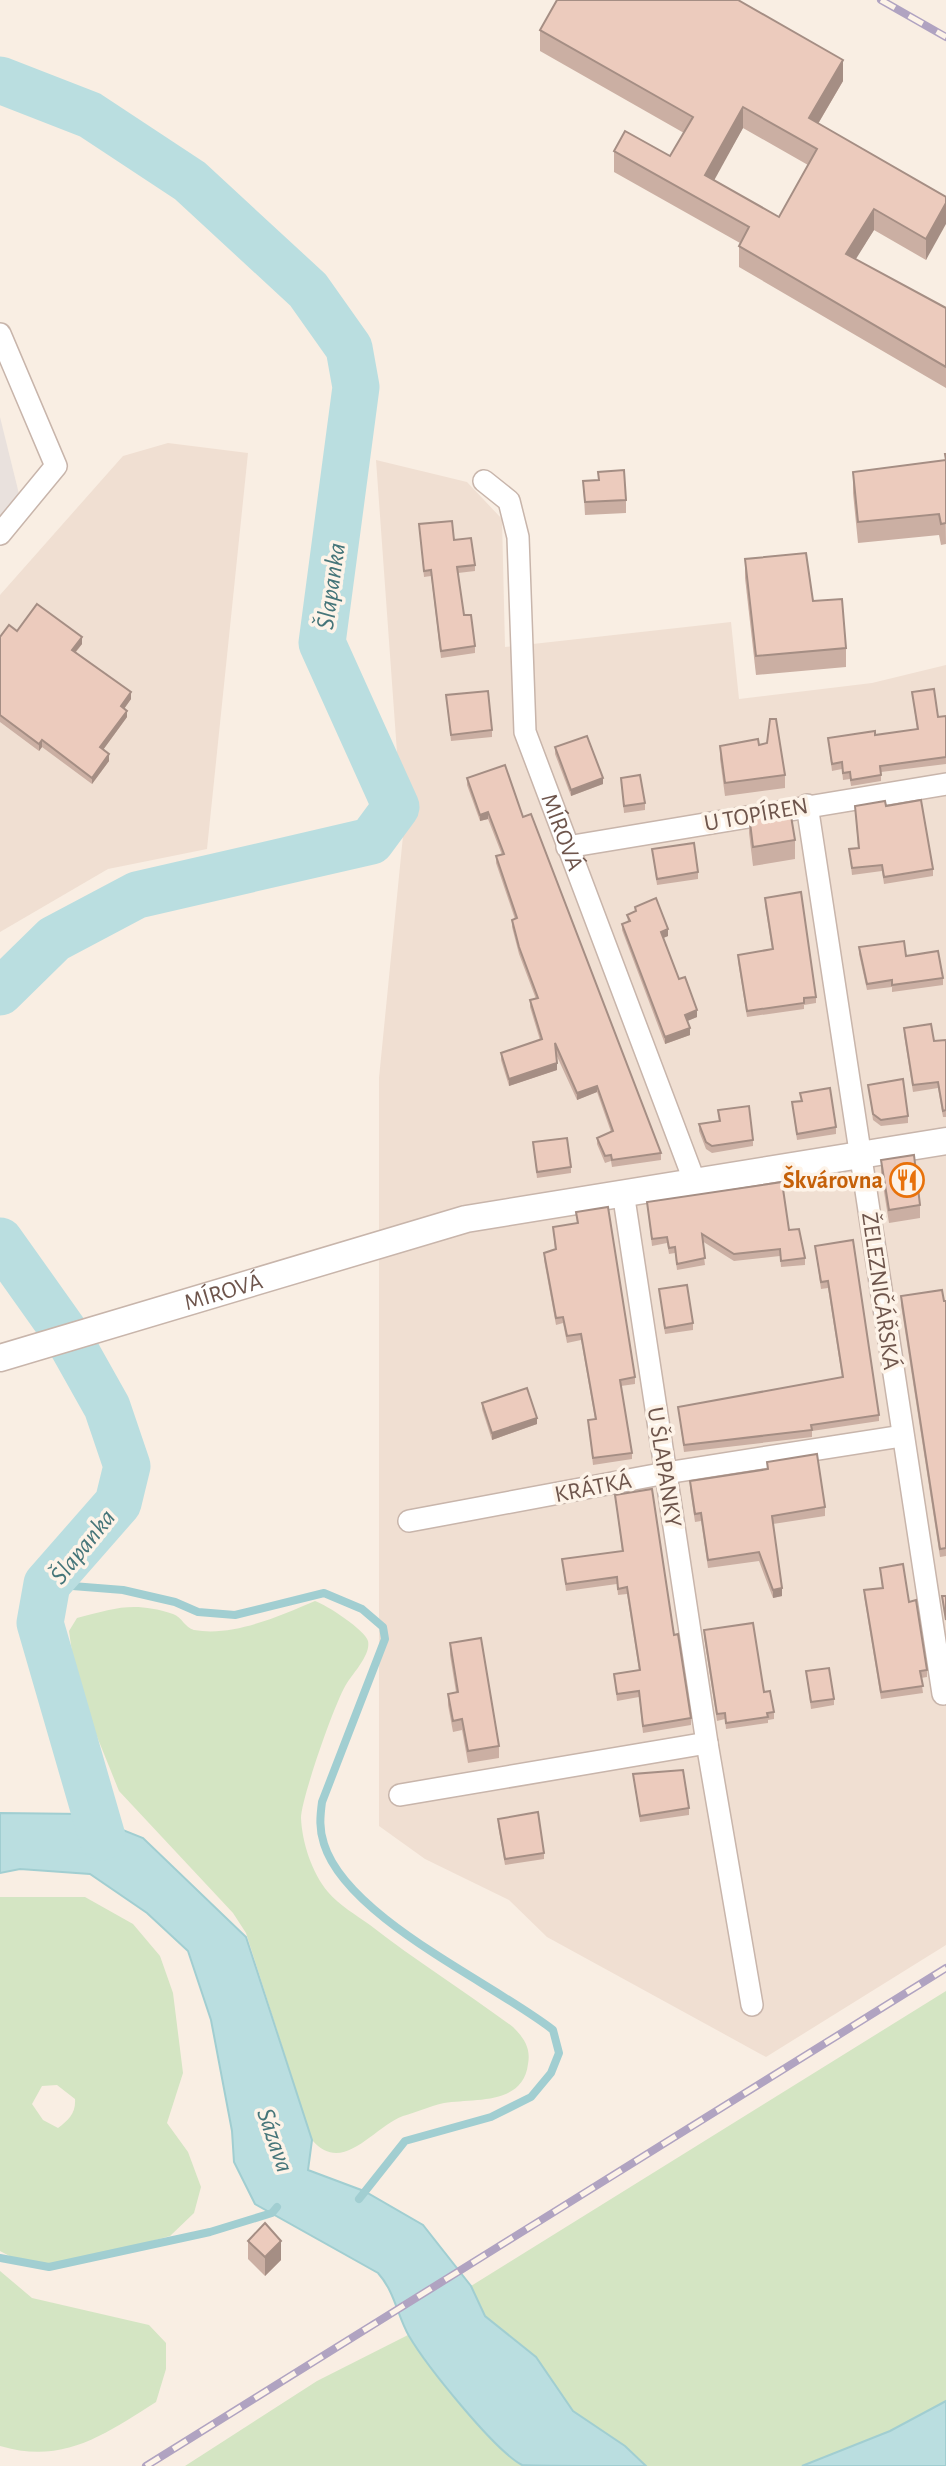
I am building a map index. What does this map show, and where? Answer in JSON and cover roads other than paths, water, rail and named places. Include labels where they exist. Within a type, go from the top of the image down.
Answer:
[{"type":"street","points":[[0,334],[56,466],[0,534]]},
{"type":"street","name":"MÍROVÁ","points":[[484,481],[509,500],[518,537],[525,732],[694,1180]]},
{"type":"street","name":"U TOPÍREN","points":[[567,847],[946,784]]},
{"type":"street","name":"ŽELEZNIČÁŘSKÁ","points":[[807,806],[943,1694]]},
{"type":"street","name":"MÍROVÁ","points":[[0,1358],[466,1219],[946,1141]]},
{"type":"street","name":"U ŠLAPANKY","points":[[623,1192],[707,1743],[752,2005]]},
{"type":"street","name":"KRÁTKÁ","points":[[409,1521],[666,1474],[902,1436]]},
{"type":"street","points":[[400,1795],[707,1743]]},
{"type":"water","name":"Sázava","points":[[0,1813],[83,1814],[143,1838],[246,1937],[312,2140],[308,2170],[364,2191],[423,2225],[471,2286],[485,2316],[536,2357],[573,2411],[625,2446],[646,2466],[522,2465],[478,2425],[430,2366],[409,2336],[388,2288],[378,2273],[255,2204],[234,2162],[232,2131],[211,2020],[188,1951],[147,1913],[90,1874],[20,1869],[0,1873]]},
{"type":"water","points":[[946,2401],[946,2466],[802,2466],[890,2431]]},
{"type":"waterway","name":"Šlapanka","points":[[0,80],[90,115],[190,181],[308,290],[349,348],[356,387],[322,643],[396,807],[371,841],[137,895],[54,939],[0,992]]},
{"type":"waterway","name":"Šlapanka","points":[[0,1241],[66,1334],[107,1407],[127,1466],[118,1503],[47,1584],[40,1623],[102,1837]]},
{"type":"waterway","points":[[47,1584],[123,1590],[175,1602],[198,1612],[235,1615],[324,1593],[362,1609],[383,1627],[385,1639],[322,1802],[320,1823],[324,1844],[338,1871],[361,1898],[425,1947],[553,2030],[559,2053],[551,2073],[531,2097],[491,2117],[405,2141],[359,2199]]},
{"type":"waterway","points":[[0,2258],[49,2267],[210,2232],[272,2213],[277,2207]]},
{"type":"railway","points":[[881,0],[946,37]]},
{"type":"railway","points":[[146,2466],[946,1968]]},
{"type":"place","name":"Škvárovna","points":[[907,1180]]}]
